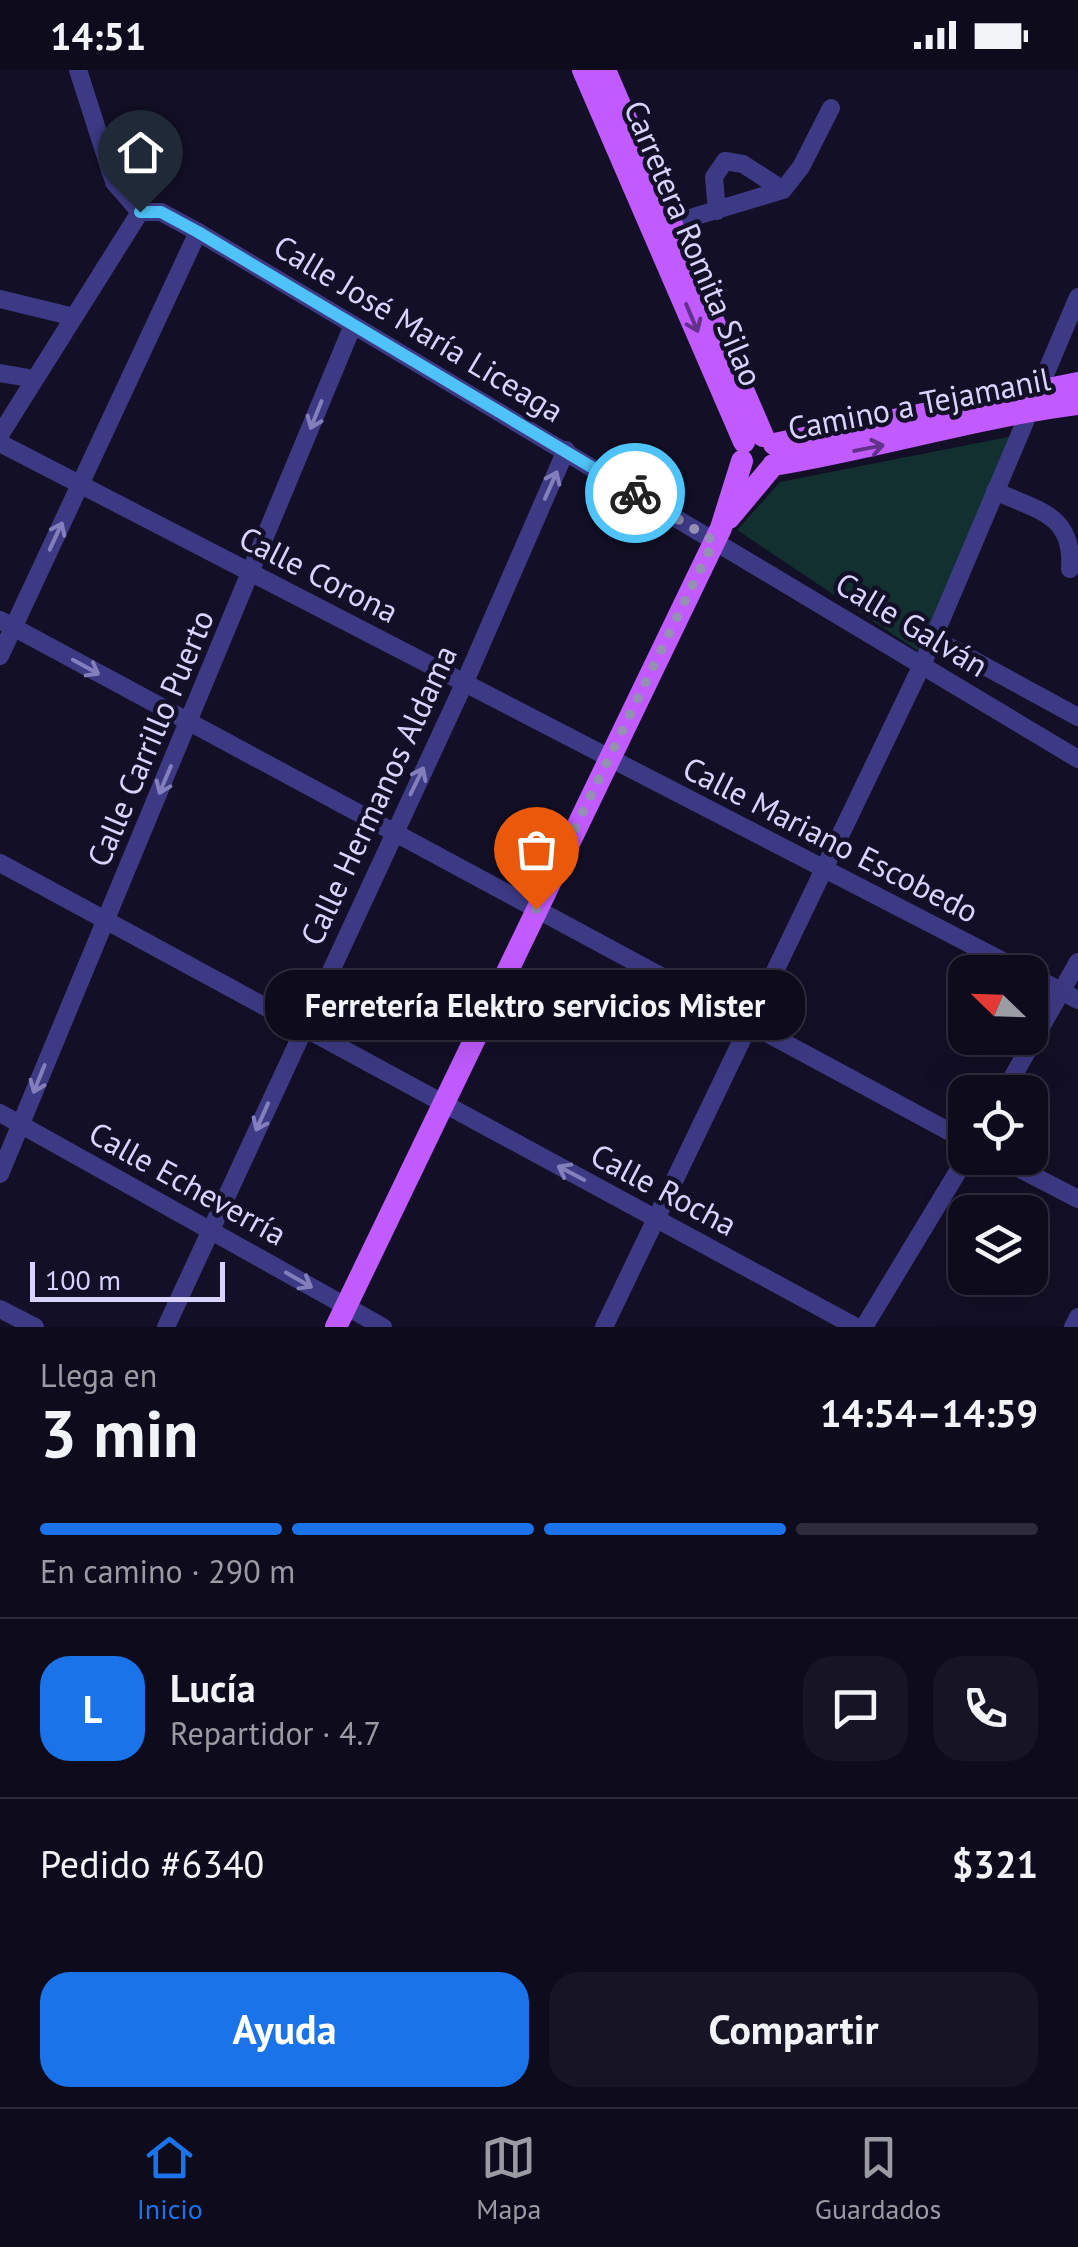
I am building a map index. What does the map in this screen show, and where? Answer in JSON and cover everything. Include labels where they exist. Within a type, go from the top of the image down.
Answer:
[{"type":"main road","name":"Carretera Romita Silao","points":[[583,70],[664,226]]},
{"type":"main road","name":"Carretera Romita Silao","points":[[604,70],[664,226],[761,453]]},
{"type":"main road","name":"Camino a Tejamanil","points":[[761,453],[1040,388],[1078,383]]},
{"type":"main road","name":"Camino a Tejamanil","points":[[761,453],[905,441],[1030,410],[1078,404]]},
{"type":"main road","points":[[341,1317],[717,535],[761,453]]},
{"type":"street","points":[[0,435],[140,212],[114,182],[78,70]]},
{"type":"street","points":[[664,226],[782,190],[801,166],[830,108]]},
{"type":"street","points":[[718,211],[714,178],[725,162],[743,164],[782,190]]},
{"type":"street","name":"Calle José María Liceaga","points":[[140,212],[161,212],[198,232],[717,535]]},
{"type":"street","points":[[0,656],[7,624],[80,484],[198,232]]},
{"type":"street","points":[[604,1327],[922,665],[1078,297]]},
{"type":"street","points":[[0,298],[74,317]]},
{"type":"street","name":"Calle Carrillo Puerto","points":[[0,1174],[353,325]]},
{"type":"street","points":[[0,372],[34,379]]},
{"type":"street","name":"Calle Corona","points":[[0,444],[610,758]]},
{"type":"street","name":"Calle Hermanos Aldama","points":[[166,1327],[464,684],[566,450]]},
{"type":"street","points":[[996,492],[1062,524],[1072,543],[1070,570]]},
{"type":"street","name":"Calle Galván","points":[[717,535],[1078,760]]},
{"type":"street","points":[[7,624],[948,1131]]},
{"type":"street","points":[[933,638],[1078,717]]},
{"type":"street","name":"Calle Mariano Escobedo","points":[[610,758],[990,955]]},
{"type":"street","name":"Calle Rocha","points":[[0,863],[856,1327]]},
{"type":"street","points":[[1016,1075],[1070,996],[1078,962]]},
{"type":"street","name":"Calle Echeverría","points":[[0,1113],[211,1228],[341,1317],[382,1327]]},
{"type":"street","points":[[864,1327],[956,1175]]},
{"type":"street","points":[[1033,1175],[1078,1198]]},
{"type":"street","points":[[0,1310],[35,1327]]},
{"type":"street","points":[[1073,1327],[1078,1316]]},
{"type":"green space","points":[[1013,436],[918,651],[737,530],[780,482]]},
{"type":"way so far","points":[[536,909],[714,541],[635,493]]},
{"type":"place","name":"Ferretería Elektro servicios Mister","points":[[536,909]]},
{"type":"route","points":[[140,212],[161,212],[198,232],[635,493]]}]
